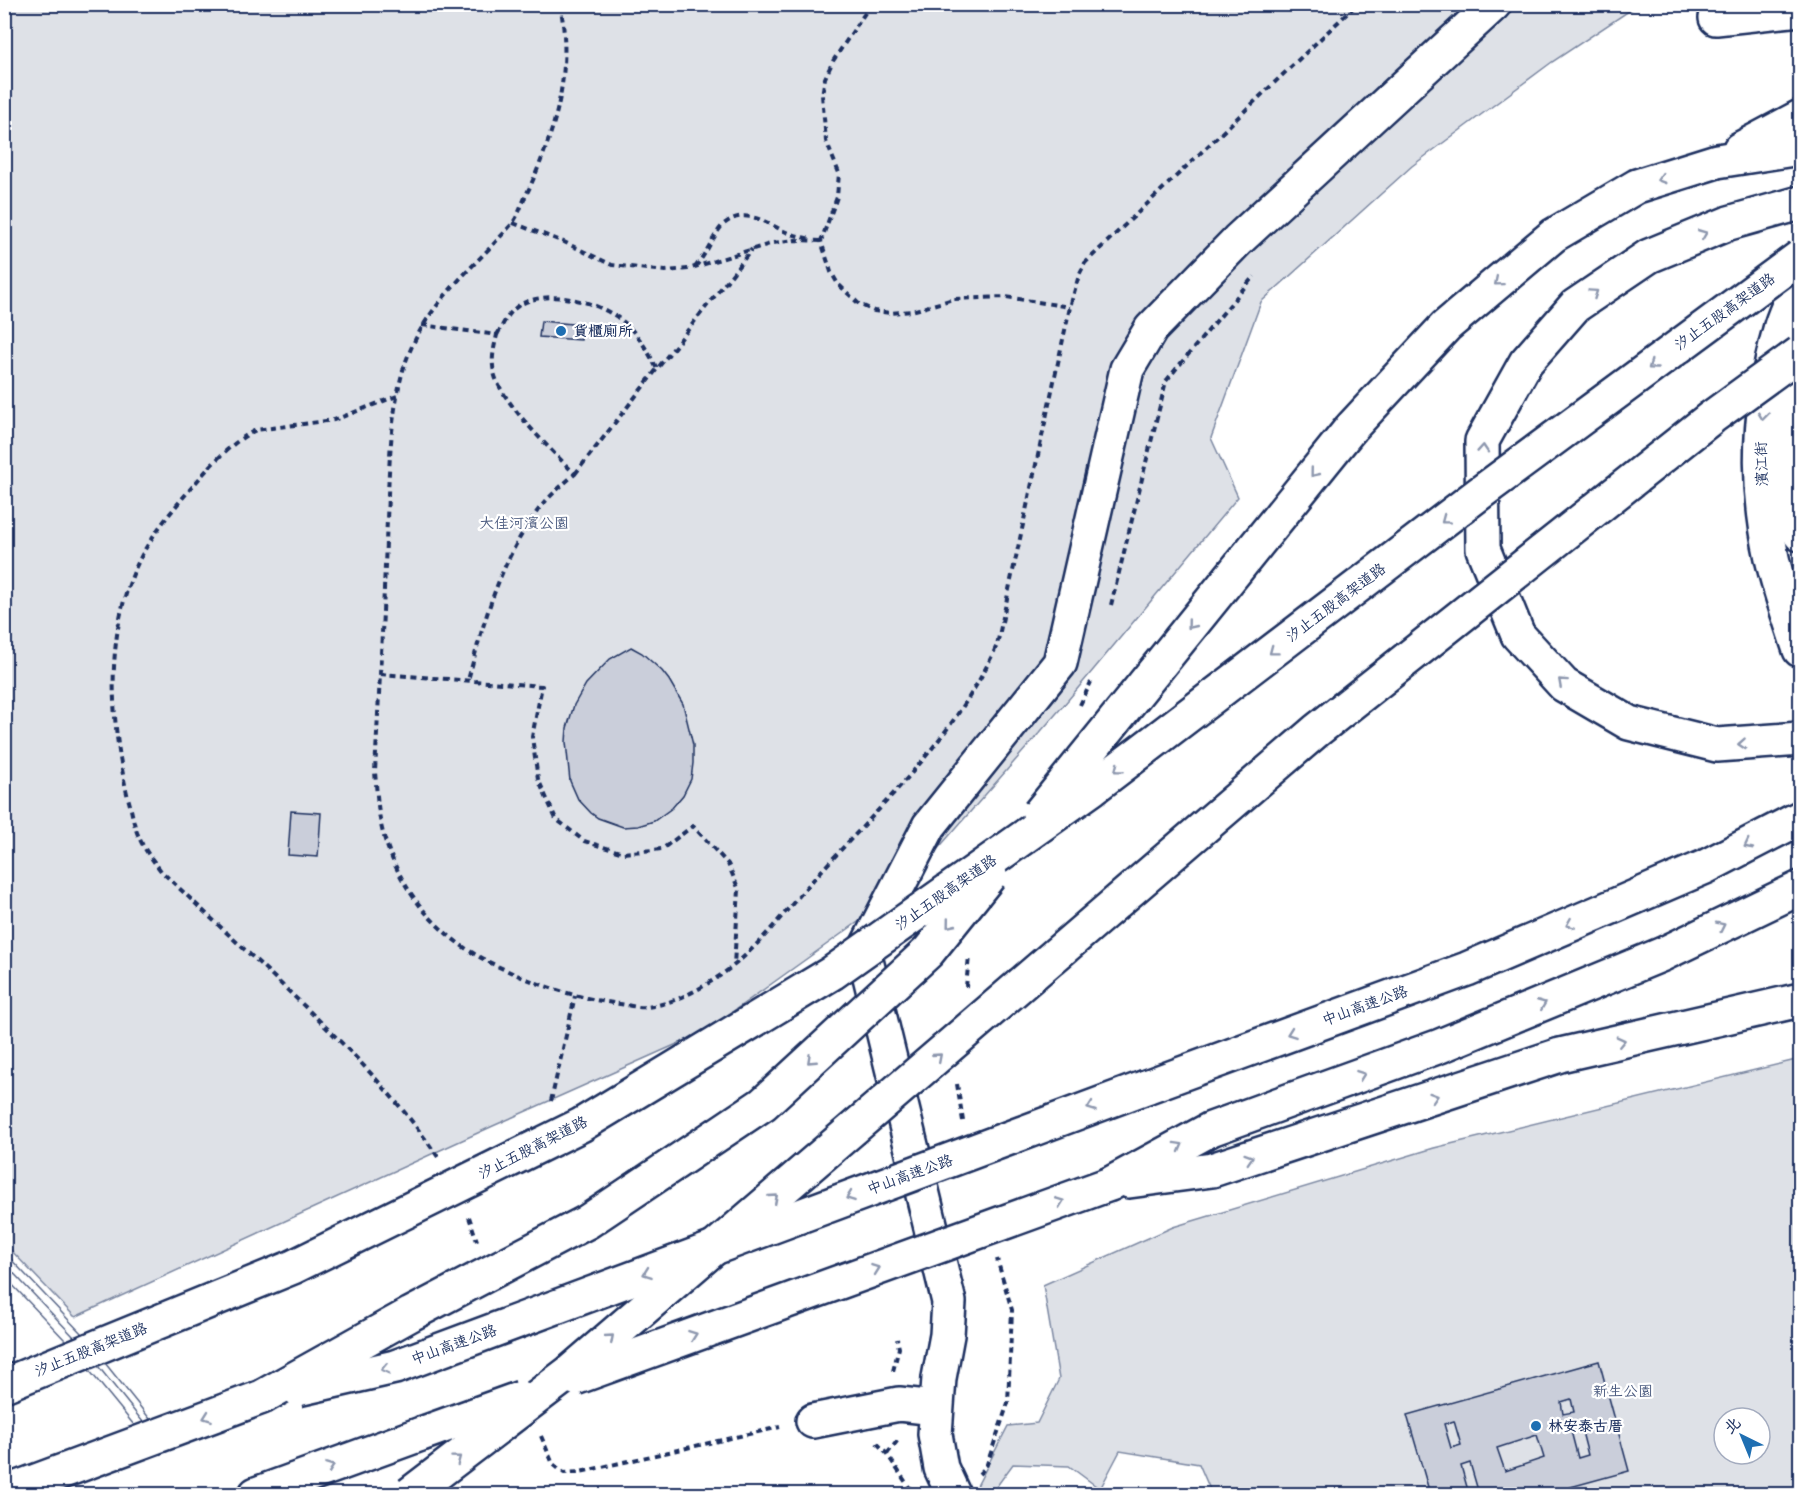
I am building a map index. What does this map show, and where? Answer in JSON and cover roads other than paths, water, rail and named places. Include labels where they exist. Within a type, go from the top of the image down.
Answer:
[{"type":"main road","points":[[953,1494],[941,1468],[935,1434],[939,1378],[949,1302],[864,952],[929,826],[1060,663],[1127,369],[1151,329],[1238,240],[1494,4]]},
{"type":"main road","points":[[1731,4],[1716,18],[1800,9]]},
{"type":"main road","points":[[1717,161],[1800,117]]},
{"type":"main road","points":[[262,1397],[411,1314],[586,1222],[763,1104],[928,952],[1351,428],[1446,326],[1554,235],[1637,186],[1717,161],[1800,148]]},
{"type":"main road","points":[[1800,203],[1730,224],[1648,256],[1575,306],[1526,362],[1482,441],[1483,549],[1518,635],[1563,685],[1629,723],[1717,745],[1800,739]]},
{"type":"main road","name":"汐止五股高架道路","points":[[4,1385],[293,1267],[581,1125],[832,973],[1093,788],[1480,493],[1800,257]]},
{"type":"main road","name":"濱江街","points":[[1800,280],[1782,324],[1767,379],[1761,435],[1761,478],[1766,527],[1773,560],[1800,650]]},
{"type":"main road","points":[[410,1494],[570,1372],[1316,730],[1712,417],[1800,352]]},
{"type":"main road","name":"濱江街","points":[[1800,372],[1795,403],[1791,468],[1800,534]]},
{"type":"main road","name":"中山高速公路","points":[[4,1493],[262,1397],[395,1367],[1467,969],[1705,867],[1800,818]]},
{"type":"main road","points":[[256,1494],[1110,1184],[1211,1129],[1440,1046],[1663,954],[1800,888]]},
{"type":"main road","points":[[1110,1184],[1212,1170],[1560,1055],[1800,1000]]},
{"type":"main road","points":[[813,1421],[899,1404],[936,1408]]},
{"type":"place","name":"貨櫃廁所","points":[[561,331]]},
{"type":"place","name":"林安泰古厝","points":[[1536,1426]]},
{"type":"park label","name":"大佳河濱公園","points":[[524,523]]},
{"type":"park label","name":"新生公園","points":[[1623,1391]]}]
